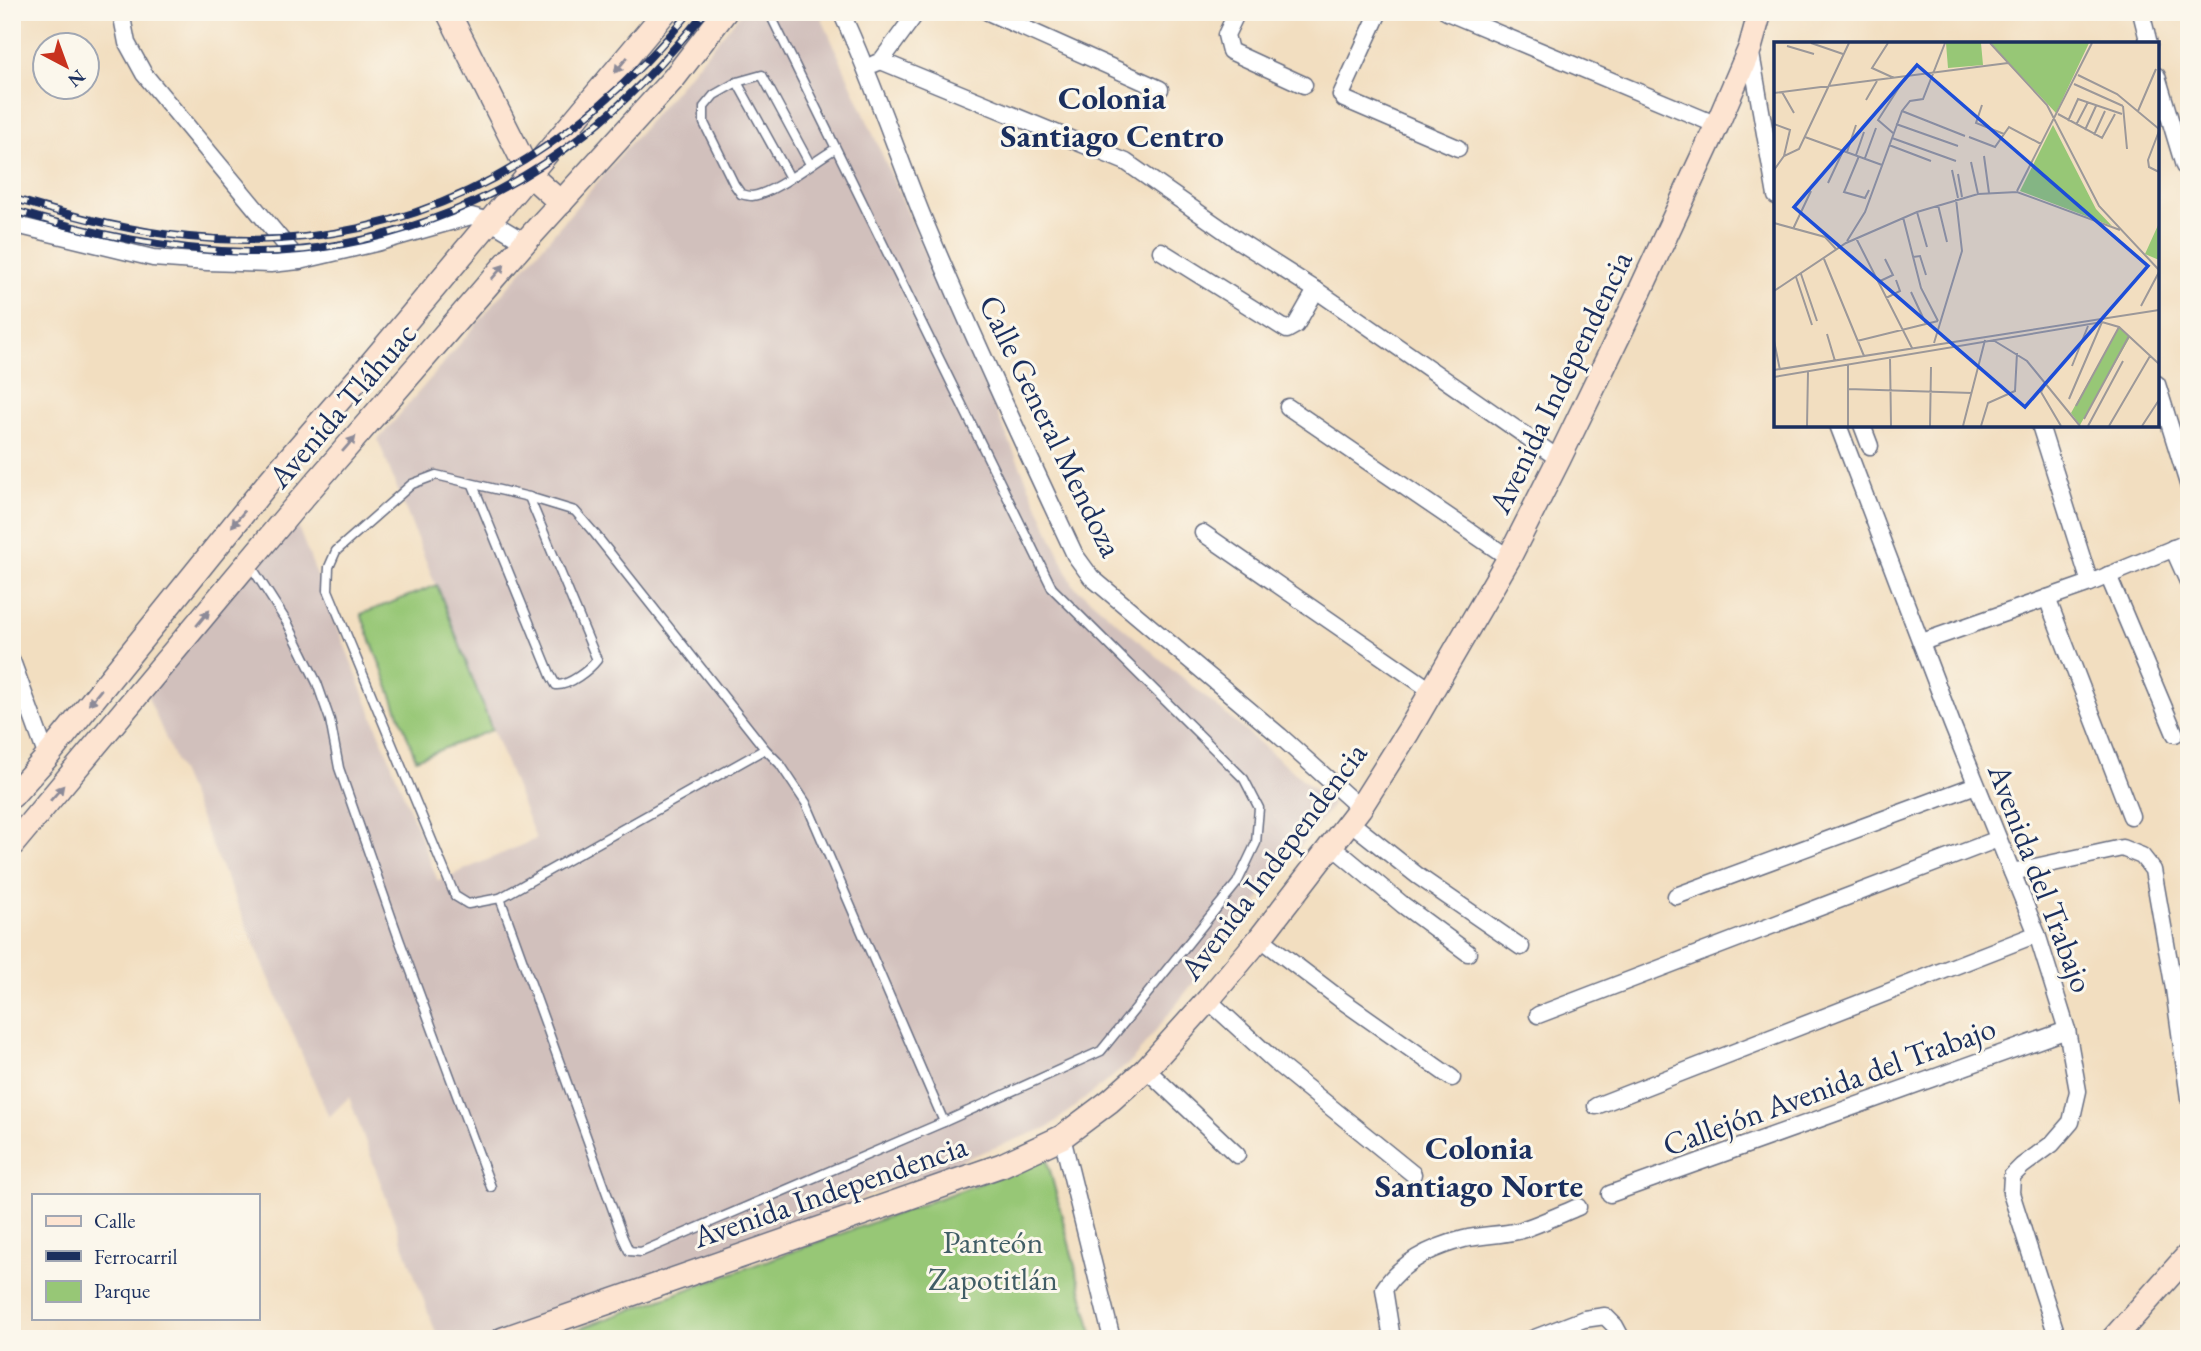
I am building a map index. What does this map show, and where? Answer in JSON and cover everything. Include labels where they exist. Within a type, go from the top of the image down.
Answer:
[{"type":"street","points":[[121,12],[127,43],[144,74],[299,261]]},
{"type":"street","points":[[448,12],[530,175],[561,203]]},
{"type":"street","name":"Avenida Tláhuac","points":[[12,796],[47,757],[267,484],[665,12]]},
{"type":"street","name":"Avenida Tláhuac","points":[[12,845],[293,509],[525,242],[674,78],[725,12]]},
{"type":"street","name":"Calle General Mendoza","points":[[841,12],[982,359],[1075,555],[1091,577],[1280,736],[1418,876],[1521,947]]},
{"type":"street","points":[[866,68],[881,61],[917,12]]},
{"type":"street","points":[[988,12],[1160,89]]},
{"type":"street","points":[[1237,12],[1226,34],[1230,51],[1304,85]]},
{"type":"street","points":[[1380,12],[1341,95],[1458,148]]},
{"type":"street","points":[[1447,12],[1717,124]]},
{"type":"street","name":"Avenida Independencia","points":[[503,1339],[1002,1165],[1062,1137],[1110,1101],[1146,1069],[1260,938],[1332,846],[1355,815],[1432,691],[1509,558],[1559,459],[1717,124],[1750,48],[1760,12]]},
{"type":"street","points":[[2141,12],[2148,42]]},
{"type":"street","points":[[1750,48],[1774,185]]},
{"type":"street","points":[[881,61],[1126,162],[1559,459]]},
{"type":"street","points":[[2159,83],[2184,166]]},
{"type":"street","points":[[12,224],[153,258],[207,262],[271,264],[299,261],[471,216],[490,221],[525,242]]},
{"type":"street","points":[[1161,251],[1287,330],[1296,326],[1316,290]]},
{"type":"street","points":[[2159,390],[2189,487]]},
{"type":"street","points":[[1288,407],[1509,558]]},
{"type":"street","name":"Avenida del Trabajo","points":[[1839,427],[1976,785],[2037,934],[2067,1030],[2078,1091],[2071,1122],[2053,1144],[2012,1176],[2011,1193],[2058,1339]]},
{"type":"street","points":[[1863,427],[1870,446]]},
{"type":"street","points":[[2041,427],[2090,583]]},
{"type":"street","points":[[267,484],[293,509]]},
{"type":"street","points":[[1203,533],[1432,691]]},
{"type":"street","points":[[1922,642],[2090,583],[2181,545],[2189,584]]},
{"type":"street","points":[[2108,575],[2175,734]]},
{"type":"street","points":[[2047,598],[2131,816]]},
{"type":"street","points":[[12,661],[47,757]]},
{"type":"street","points":[[1676,896],[1976,785]]},
{"type":"street","points":[[1538,1015],[1998,839]]},
{"type":"street","points":[[1332,846],[1403,905],[1468,953]]},
{"type":"street","points":[[2012,872],[2122,848],[2142,856],[2153,870],[2174,989],[2189,1098]]},
{"type":"street","points":[[1596,1107],[2037,934]]},
{"type":"street","points":[[1260,938],[1340,999],[1452,1078]]},
{"type":"street","points":[[1208,1000],[1280,1066],[1413,1174]]},
{"type":"street","name":"Callejón Avenida del Trabajo","points":[[1610,1194],[2067,1030]]},
{"type":"street","points":[[1146,1069],[1237,1155]]},
{"type":"street","points":[[1062,1137],[1112,1339]]},
{"type":"street","points":[[1392,1339],[1384,1289],[1393,1274],[1404,1264],[1431,1250],[1464,1239],[1518,1231],[1578,1207]]},
{"type":"street","points":[[2113,1339],[2189,1254]]},
{"type":"street","points":[[1532,1339],[1584,1319],[1605,1316],[1622,1339]]},
{"type":"lane","points":[[500,898],[629,1251],[641,1252],[944,1122],[1101,1051],[1237,883],[1256,843],[1259,808],[1244,779],[1052,588],[769,12]]},
{"type":"lane","points":[[810,164],[762,75],[737,82],[714,95],[704,107],[704,123],[741,194],[752,196],[768,190],[835,149]]},
{"type":"lane","points":[[737,82],[790,178]]},
{"type":"lane","points":[[765,749],[500,898],[468,904],[455,896],[328,590],[328,567],[336,551],[412,484],[436,475],[530,497],[575,511],[765,749],[780,764],[806,803],[944,1122]]},
{"type":"lane","points":[[473,485],[551,676],[556,685],[562,685],[592,667],[597,660],[530,497]]},
{"type":"lane","points":[[249,563],[288,624],[317,683],[330,720],[339,768],[398,939],[491,1187]]},
{"type":"shaded area","points":[[742,12],[819,12],[1073,585],[1333,805],[1131,1062],[1049,1127],[494,1339],[438,1339],[349,1097],[329,1117],[141,681],[292,512],[438,881],[536,839],[378,440]]},
{"type":"green space","points":[[437,585],[492,730],[416,759],[361,614]]},
{"type":"green space","name":"Panteón Zapotitlán","points":[[1047,1159],[1094,1339],[551,1339]]},
{"type":"railway","points":[[12,198],[99,222],[189,237],[264,240],[336,233],[404,216],[468,191],[529,157],[587,116],[640,67],[690,12]]},
{"type":"railway","points":[[12,210],[128,239],[217,251],[292,251],[383,235],[469,204],[510,184],[549,160],[603,120],[634,91],[705,12]]},
{"type":"district","name":"Colonia Santiago Centro","points":[[1112,116]]},
{"type":"district","name":"Colonia Santiago Norte","points":[[1479,1166]]}]
